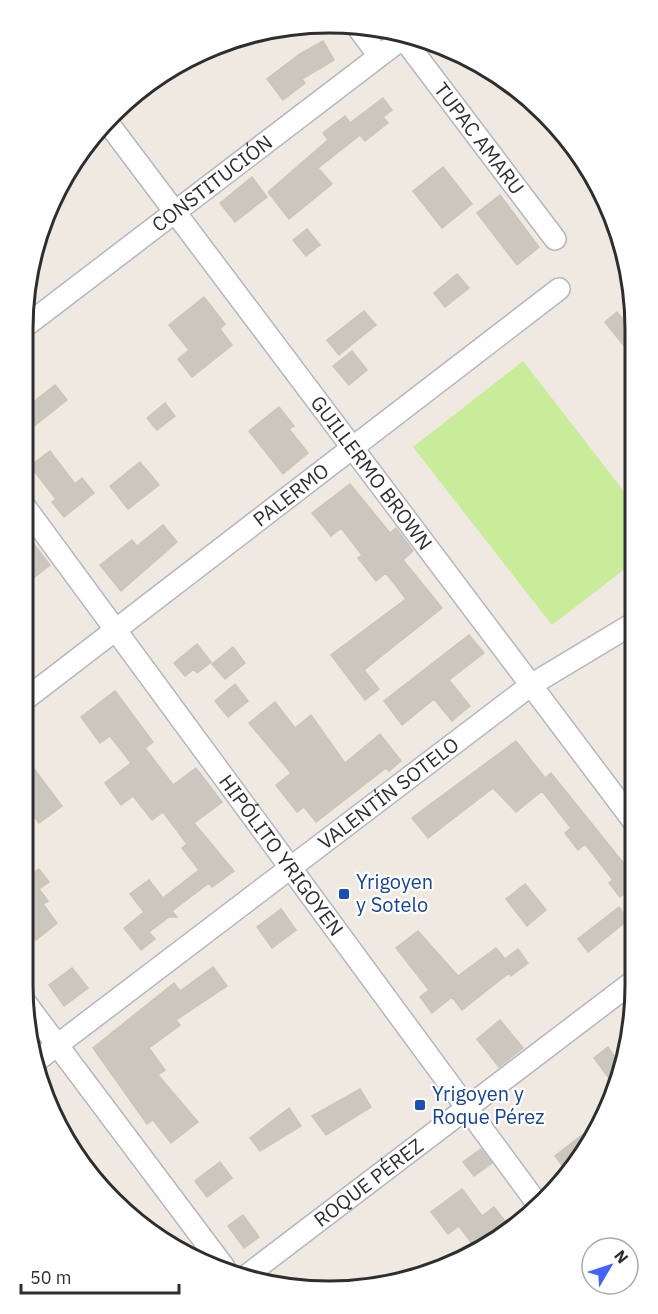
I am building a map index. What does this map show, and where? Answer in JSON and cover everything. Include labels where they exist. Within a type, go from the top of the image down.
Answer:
[{"type":"street","points":[[364,36],[379,56]]},
{"type":"street","name":"CONSTITUCIÓN","points":[[33,320],[398,41]]},
{"type":"street","name":"TUPAC AMARU","points":[[407,43],[555,238]]},
{"type":"street","name":"GUILLERMO BROWN","points":[[112,128],[625,810]]},
{"type":"street","name":"PALERMO","points":[[33,693],[559,289]]},
{"type":"street","name":"HIPÓLITO YRIGOYEN","points":[[33,518],[533,1199]]},
{"type":"street","name":"VALENTÍN SOTELO","points":[[42,1057],[289,866],[531,685],[625,628]]},
{"type":"street","name":"ROQUE PÉREZ","points":[[252,1271],[625,988]]},
{"type":"street","points":[[35,1015],[218,1259]]},
{"type":"green space","points":[[523,361],[625,493],[625,569],[552,625],[413,447]]},
{"type":"building","points":[[323,41],[334,60],[302,79],[305,83],[283,100],[267,79],[300,54]]},
{"type":"building","points":[[383,98],[392,110],[383,117],[388,123],[365,141],[360,135],[318,168],[332,184],[289,219],[268,192],[328,140],[323,133],[345,116],[350,123]]},
{"type":"building","points":[[443,167],[472,204],[442,228],[413,191]]},
{"type":"building","points":[[252,177],[267,197],[235,222],[220,203]]},
{"type":"building","points":[[500,195],[539,247],[517,265],[477,213]]},
{"type":"building","points":[[307,229],[320,245],[306,256],[293,240]]},
{"type":"building","points":[[457,274],[469,288],[445,307],[434,293]]},
{"type":"building","points":[[204,297],[225,324],[220,329],[232,345],[192,377],[178,359],[189,350],[169,325]]},
{"type":"building","points":[[364,311],[376,325],[339,355],[327,340]]},
{"type":"building","points":[[617,312],[625,322],[625,347],[605,322]]},
{"type":"building","points":[[352,351],[367,370],[349,385],[333,366]]},
{"type":"building","points":[[55,385],[67,400],[33,427],[33,402]]},
{"type":"building","points":[[165,403],[175,416],[157,430],[147,418]]},
{"type":"building","points":[[279,407],[294,426],[289,429],[308,453],[283,474],[249,431]]},
{"type":"building","points":[[50,451],[75,484],[82,478],[94,493],[64,517],[52,502],[56,499],[33,470],[33,464]]},
{"type":"building","points":[[140,462],[159,485],[128,509],[110,486]]},
{"type":"building","points":[[350,484],[390,533],[396,528],[413,551],[403,560],[442,608],[364,670],[379,689],[365,700],[331,655],[406,599],[386,573],[376,581],[358,558],[362,555],[341,528],[331,536],[312,513]]},
{"type":"building","points":[[163,525],[177,542],[121,591],[100,565],[132,540],[137,546]]},
{"type":"building","points":[[33,543],[50,565],[33,578]]},
{"type":"building","points":[[469,635],[484,653],[449,680],[470,706],[452,721],[434,699],[402,725],[384,701]]},
{"type":"building","points":[[197,644],[211,662],[197,673],[194,669],[185,676],[174,663]]},
{"type":"building","points":[[233,647],[245,663],[225,679],[212,664]]},
{"type":"building","points":[[235,684],[248,701],[228,717],[215,701]]},
{"type":"building","points":[[115,691],[153,742],[145,748],[173,785],[196,768],[222,802],[194,823],[234,871],[212,887],[209,883],[172,911],[177,917],[169,917],[149,932],[155,939],[141,950],[124,928],[144,912],[130,894],[149,880],[163,898],[199,870],[182,848],[187,844],[163,812],[152,820],[133,796],[121,805],[105,783],[131,763],[110,736],[100,743],[81,717]]},
{"type":"building","points":[[275,702],[295,728],[311,715],[345,763],[380,734],[401,761],[389,771],[386,768],[316,822],[304,807],[297,812],[276,785],[291,773],[249,723]]},
{"type":"building","points":[[516,741],[545,778],[551,773],[625,865],[625,893],[620,897],[609,883],[613,880],[585,844],[578,850],[565,833],[571,828],[542,791],[516,812],[493,788],[428,838],[412,818]]},
{"type":"building","points":[[33,767],[62,806],[39,823],[33,815]]},
{"type":"building","points":[[39,869],[49,882],[39,889],[48,901],[43,904],[57,923],[36,940],[33,936],[33,873]]},
{"type":"building","points":[[525,884],[546,910],[527,926],[506,899]]},
{"type":"building","points":[[619,907],[625,916],[625,922],[588,952],[578,939]]},
{"type":"building","points":[[281,909],[296,930],[272,948],[257,927]]},
{"type":"building","points":[[418,931],[458,976],[496,948],[505,959],[518,949],[528,963],[511,976],[509,973],[462,1010],[452,997],[432,1013],[420,997],[429,990],[396,948]]},
{"type":"building","points":[[213,967],[227,986],[176,1020],[180,1025],[149,1048],[165,1070],[158,1075],[198,1122],[171,1143],[153,1120],[147,1124],[93,1048],[174,983],[180,991]]},
{"type":"building","points":[[72,968],[88,988],[64,1006],[49,985]]},
{"type":"building","points":[[500,1020],[523,1048],[499,1067],[477,1039]]},
{"type":"building","points":[[608,1047],[616,1058],[609,1079],[594,1058]]},
{"type":"building","points":[[360,1089],[371,1107],[326,1135],[312,1116]]},
{"type":"building","points":[[289,1108],[301,1126],[260,1151],[250,1138]]},
{"type":"building","points":[[585,1133],[563,1166],[555,1156]]},
{"type":"building","points":[[481,1149],[492,1163],[474,1176],[463,1162]]},
{"type":"building","points":[[220,1162],[232,1178],[207,1197],[195,1181]]},
{"type":"building","points":[[462,1189],[482,1216],[494,1207],[506,1222],[472,1244],[459,1226],[448,1234],[431,1212]]},
{"type":"building","points":[[243,1215],[259,1237],[244,1248],[228,1226]]},
{"type":"place","name":"Yrigoyen y Sotelo","points":[[344,894]]},
{"type":"place","name":"Yrigoyen y Roque Pérez","points":[[420,1105]]}]
